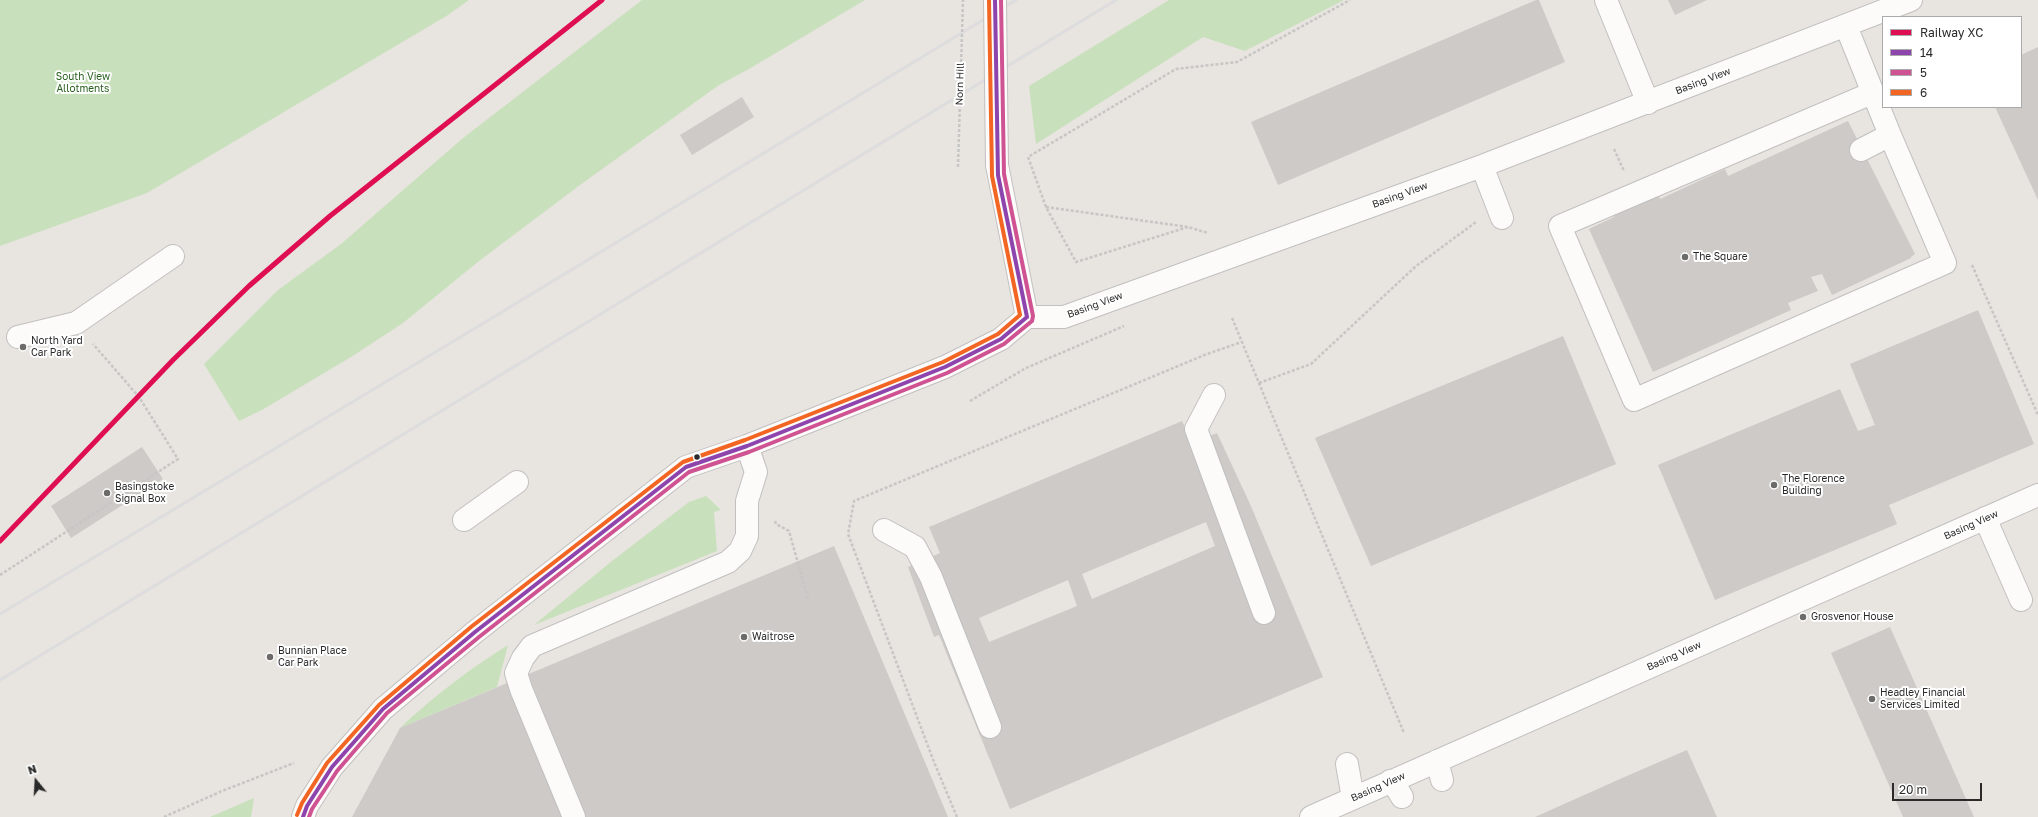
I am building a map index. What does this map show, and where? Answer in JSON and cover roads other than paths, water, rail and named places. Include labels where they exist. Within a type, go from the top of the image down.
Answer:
[{"type":"street","points":[[302,817],[307,806],[332,767],[383,709],[475,632],[686,467],[747,446],[944,367],[1001,339],[1027,317],[997,165],[994,0]]},
{"type":"street","points":[[1606,0],[1648,103]]},
{"type":"street","name":"Basing View","points":[[1027,317],[1064,317],[1482,166],[1911,0]]},
{"type":"street","points":[[1846,26],[1872,93],[1945,263],[1634,400],[1560,226],[1872,93]]},
{"type":"street","points":[[1861,150],[1890,135]]},
{"type":"street","points":[[1482,166],[1492,218]]},
{"type":"street","points":[[18,337],[76,323],[173,256]]},
{"type":"street","points":[[1214,395],[1196,429],[1264,613]]},
{"type":"street","points":[[574,817],[521,689],[516,673],[523,658],[532,646],[728,562],[740,551],[747,536],[748,501],[756,472],[747,446]]},
{"type":"street","points":[[464,520],[517,482]]},
{"type":"street","name":"Basing View","points":[[1311,817],[1396,789],[1439,770],[2038,495]]},
{"type":"street","points":[[1986,518],[2021,600]]},
{"type":"street","points":[[884,530],[915,547],[931,577],[990,727]]},
{"type":"street","points":[[1347,764],[1366,799]]},
{"type":"railway","points":[[0,614],[1016,0]]},
{"type":"railway","points":[[0,680],[1116,0]]},
{"type":"rail line","name":"XC","points":[[0,541],[173,360],[249,286],[330,216],[602,0]]},
{"type":"place","name":"The Square","points":[[1685,257]]},
{"type":"place","name":"North Yard Car Park","points":[[23,347]]},
{"type":"place","name":"The Florence Building","points":[[1774,485]]},
{"type":"place","name":"Basingstoke Signal Box","points":[[107,493]]},
{"type":"place","name":"Grosvenor House","points":[[1803,617]]},
{"type":"place","name":"Waitrose","points":[[744,637]]},
{"type":"place","name":"Bunnian Place Car Park","points":[[270,657]]},
{"type":"place","name":"Headley Financial Services Limited","points":[[1872,699]]},
{"type":"park label","name":"South View Allotments","points":[[83,82]]}]
